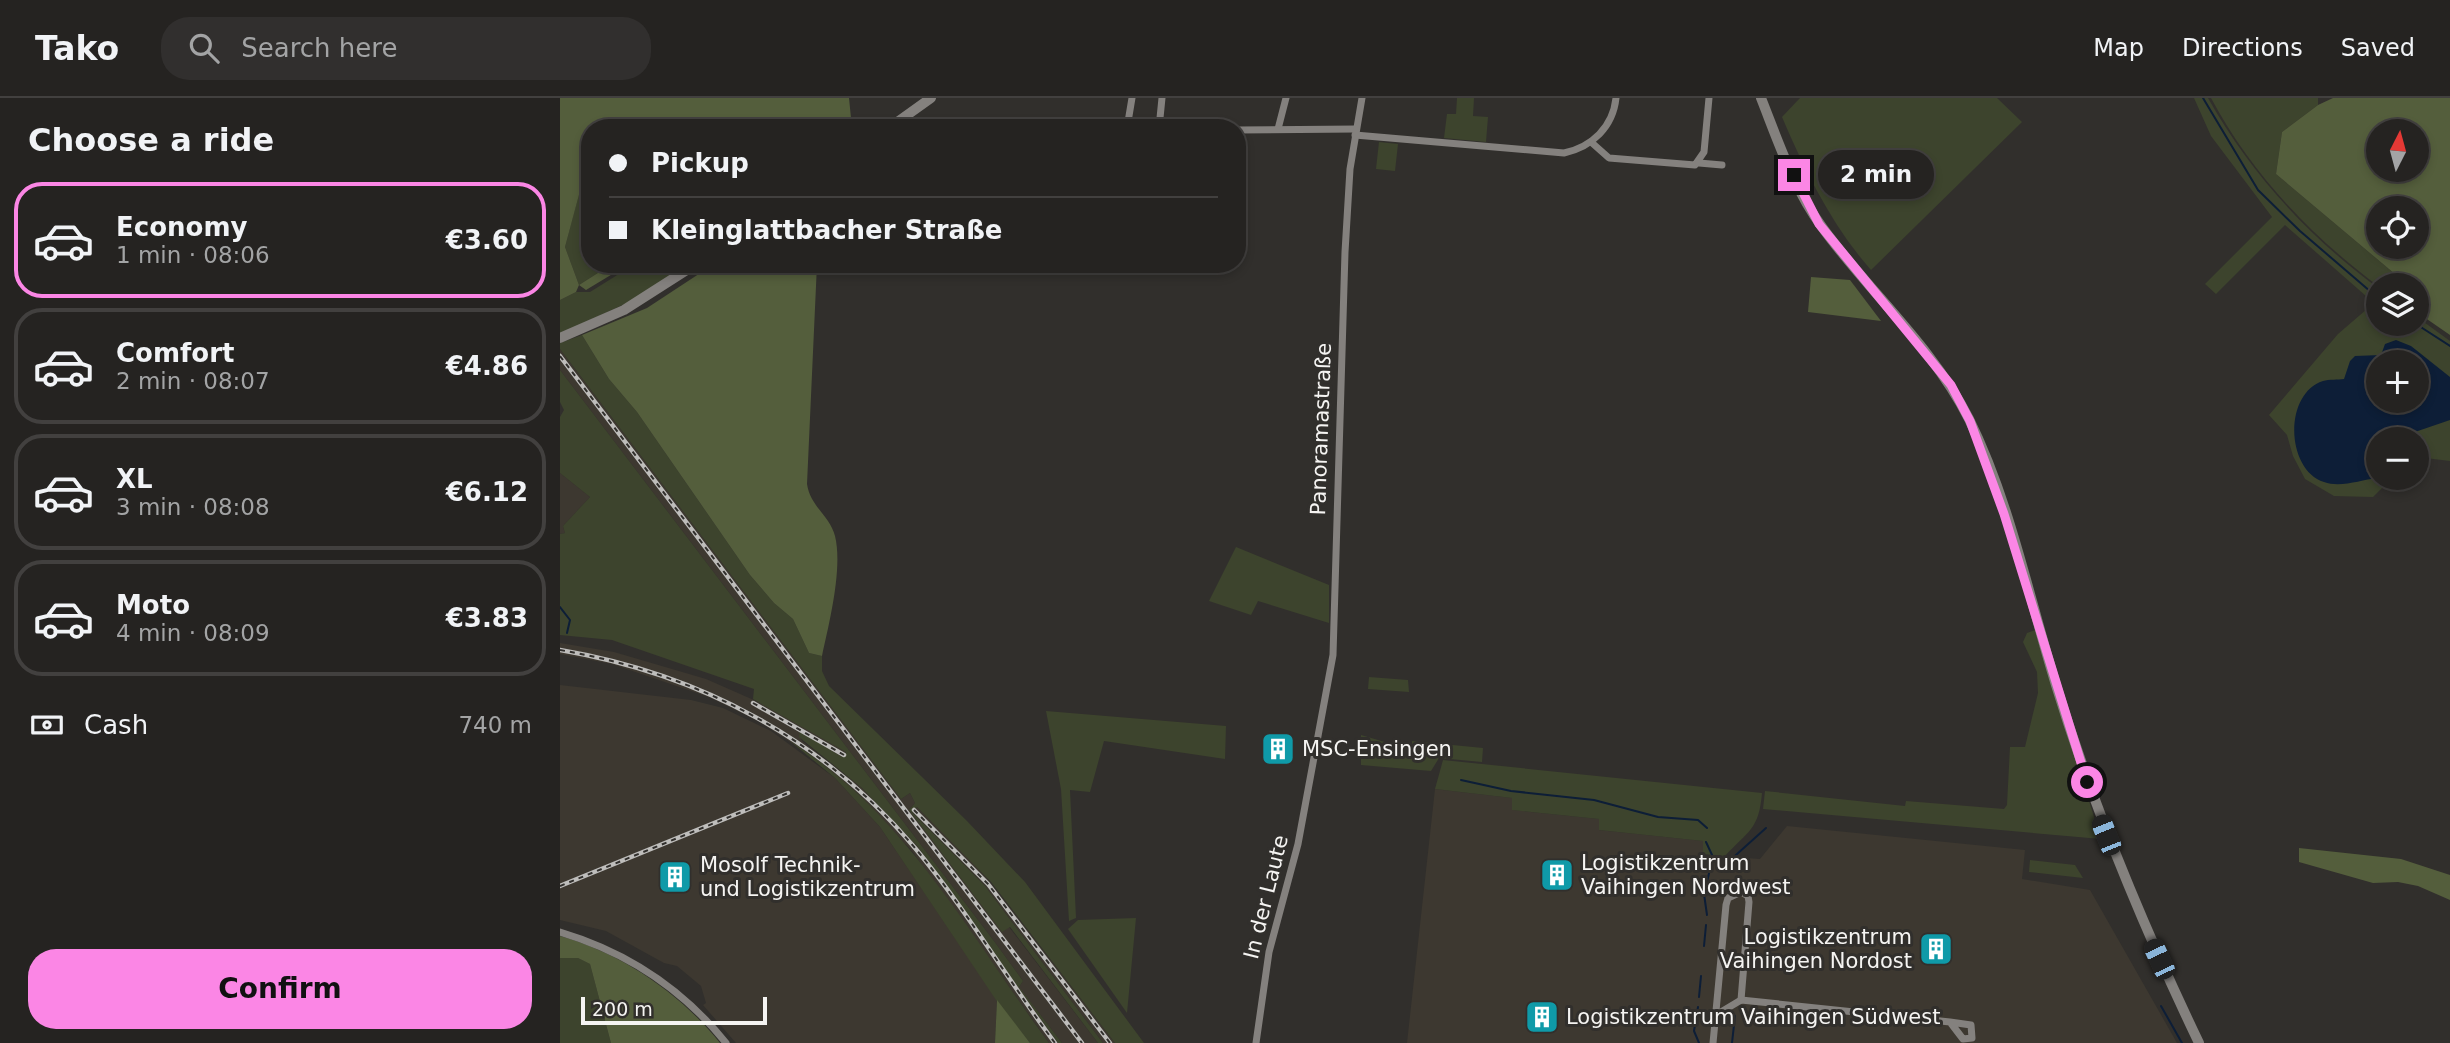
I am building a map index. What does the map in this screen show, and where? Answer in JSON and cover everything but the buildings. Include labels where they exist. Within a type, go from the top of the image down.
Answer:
[{"type":"main road","points":[[902,119],[931,98]]},
{"type":"main road","points":[[1761,98],[1810,208],[1850,265],[1951,385],[1970,421],[2004,514],[2099,818],[2199,1043]]},
{"type":"main road","points":[[565,336],[643,299],[682,273]]},
{"type":"street","points":[[1128,119],[1132,98]]},
{"type":"street","points":[[1160,119],[1162,98]]},
{"type":"street","points":[[1278,129],[1286,98]]},
{"type":"street","name":"Panoramastraße","points":[[1314,760],[1334,643],[1342,316],[1355,132],[1362,98]]},
{"type":"street","points":[[1246,130],[1355,132],[1553,154],[1571,152],[1591,142],[1610,120],[1616,98]]},
{"type":"street","points":[[1699,163],[1704,152],[1709,98]]},
{"type":"street","points":[[1591,142],[1603,155],[1617,160],[1685,166],[1699,163],[1722,165]]},
{"type":"street","name":"In der Laute","points":[[1256,1043],[1269,953],[1298,844],[1314,760]]},
{"type":"street","points":[[1713,1043],[1726,905],[1728,898],[1741,892],[1748,896],[1749,902],[1741,1000]]},
{"type":"street","points":[[560,932],[598,943],[656,975],[688,1002],[726,1043]]},
{"type":"street","points":[[1716,1015],[1741,1000],[1950,1022]]},
{"type":"shaded area","points":[[560,349],[901,799],[910,793],[915,803],[909,810],[1002,931],[1009,927],[1098,1043],[1062,1043],[1021,990],[1058,1043],[1049,1043],[912,851],[857,793],[809,754],[758,721],[709,697],[612,664],[560,654],[560,643],[614,652],[706,679],[772,708],[846,752],[842,758],[800,732],[802,741],[862,788],[918,847],[1019,987],[1023,981],[994,941],[560,370]]},
{"type":"shaded area","points":[[560,473],[590,497],[563,526],[565,533],[560,534]]},
{"type":"shaded area","points":[[560,685],[691,700],[723,708],[771,731],[835,778],[880,827],[997,1000],[995,1043],[736,1043],[703,1005],[706,1003],[701,986],[677,966],[664,963],[606,931],[560,920]]},
{"type":"shaded area","points":[[1435,789],[1513,798],[1513,810],[1600,819],[1599,830],[1704,841],[1703,855],[1760,859],[1787,826],[2025,850],[2022,879],[2090,890],[2177,1043],[1407,1043]]},
{"type":"shaded area","points":[[917,807],[960,848],[990,882],[1115,1043],[1103,1043],[985,886],[912,812]]},
{"type":"green space","points":[[560,98],[849,98],[851,119],[581,119],[581,191],[565,247],[579,285],[576,292],[560,300]]},
{"type":"green space","points":[[1457,98],[1474,98],[1473,116],[1488,117],[1486,142],[1444,138],[1447,114],[1456,114]]},
{"type":"green space","points":[[1800,98],[1997,98],[2022,122],[1871,270],[1820,197],[1782,117]]},
{"type":"green space","points":[[2194,98],[2208,98],[2262,178],[2305,225],[2366,279],[2366,296],[2285,225],[2216,294],[2205,284],[2272,217],[2211,136]]},
{"type":"green space","points":[[2211,98],[2318,98],[2318,105],[2282,132],[2276,174],[2366,250],[2366,259],[2377,259],[2394,273],[2366,273],[2366,276],[2329,246],[2263,177]]},
{"type":"green space","points":[[2333,98],[2450,98],[2450,335],[2429,321],[2429,273],[2394,273],[2377,259],[2429,259],[2429,196],[2366,196],[2366,250],[2276,174],[2282,132],[2318,105]]},
{"type":"green space","points":[[1379,142],[1398,144],[1395,171],[1376,169]]},
{"type":"green space","points":[[580,190],[581,273],[598,273],[579,285],[565,247]]},
{"type":"green space","points":[[598,273],[614,273],[586,290],[579,285]]},
{"type":"green space","points":[[621,273],[677,273],[642,296],[560,334],[560,300],[576,292],[590,292]]},
{"type":"green space","points":[[700,273],[817,273],[807,484],[812,499],[832,529],[837,549],[834,596],[822,656],[809,653],[793,619],[774,603],[750,575],[637,412],[609,379],[582,335],[647,308]]},
{"type":"green space","points":[[1811,277],[1850,280],[1881,321],[1808,312]]},
{"type":"green space","points":[[2366,310],[2366,336],[2429,336],[2429,326],[2450,341],[2450,461],[2429,458],[2429,427],[2366,427],[2366,490],[2380,490],[2373,497],[2334,496],[2305,479],[2293,456],[2287,435],[2269,415],[2338,334]]},
{"type":"green space","points":[[582,335],[609,379],[637,412],[750,575],[774,603],[793,619],[809,653],[822,656],[822,671],[829,686],[967,821],[1025,882],[1144,1043],[1115,1043],[991,882],[917,807],[912,812],[985,886],[1103,1043],[1098,1043],[1010,927],[1002,932],[909,810],[915,803],[910,793],[901,799],[560,349],[560,343]]},
{"type":"green space","points":[[560,370],[994,941],[1023,981],[1019,987],[1062,1043],[1058,1043],[918,847],[862,788],[799,737],[800,731],[842,757],[846,752],[753,699],[754,689],[612,640],[560,635],[560,534],[565,533],[563,526],[590,497],[560,473],[560,417],[564,410],[560,402]]},
{"type":"green space","points":[[1236,547],[1329,585],[1329,623],[1258,601],[1251,615],[1209,601]]},
{"type":"green space","points":[[2035,630],[2101,839],[1763,809],[1765,791],[1905,806],[1906,801],[2004,809],[2007,805],[2010,747],[2025,747],[2038,693],[2037,672],[2023,642],[2027,633]]},
{"type":"green space","points":[[1369,677],[1408,680],[1409,692],[1368,689]]},
{"type":"green space","points":[[1046,711],[1226,726],[1225,759],[1104,741],[1090,792],[1070,790],[1076,918],[1069,921],[1061,789]]},
{"type":"green space","points":[[1361,735],[1412,750],[1412,741],[1483,748],[1482,762],[1439,758],[1431,771],[1361,765]]},
{"type":"green space","points":[[790,741],[831,771],[868,804],[902,840],[963,920],[1049,1043],[1030,1043],[996,1000],[880,827],[835,778]]},
{"type":"green space","points":[[1443,760],[1762,793],[1755,823],[1725,856],[1703,854],[1703,841],[1599,830],[1599,819],[1512,810],[1512,798],[1435,789]]},
{"type":"green space","points":[[2299,848],[2401,859],[2450,875],[2450,900],[2418,886],[2398,882],[2373,883],[2299,862]]},
{"type":"green space","points":[[2030,860],[2075,865],[2083,878],[2029,872]]},
{"type":"green space","points":[[1136,918],[1127,1013],[1068,929],[1078,920]]},
{"type":"green space","points":[[560,936],[605,953],[648,977],[687,1008],[720,1043],[611,1043],[590,964],[578,958],[560,958]]},
{"type":"green space","points":[[560,958],[578,958],[590,964],[611,1043],[560,1043]]},
{"type":"green space","points":[[997,1000],[1030,1043],[995,1043]]},
{"type":"water","points":[[2396,340],[2416,350],[2383,350],[2385,344]]},
{"type":"water","points":[[2355,356],[2366,356],[2366,413],[2429,413],[2429,360],[2450,377],[2450,420],[2429,427],[2366,427],[2366,480],[2330,484],[2311,475],[2302,463],[2296,448],[2296,416],[2301,401],[2310,389],[2323,381],[2344,379],[2350,361]]},
{"type":"waterway","points":[[2203,98],[2258,190],[2300,231],[2366,288]]},
{"type":"waterway","points":[[2429,332],[2450,346]]},
{"type":"waterway","points":[[560,607],[570,620],[567,633]]},
{"type":"waterway","points":[[1461,780],[1511,791],[1594,800],[1658,817],[1698,820],[1707,828]]},
{"type":"waterway","points":[[1727,863],[1766,828]]},
{"type":"waterway","points":[[1706,842],[1713,857],[1704,894],[1707,915]]},
{"type":"waterway","points":[[1704,946],[1706,925]]},
{"type":"waterway","points":[[1699,997],[1701,976]]},
{"type":"waterway","points":[[2161,1006],[2182,1043]]},
{"type":"waterway","points":[[1698,1007],[1694,1031],[1699,1043]]},
{"type":"waterway","points":[[1732,1043],[1735,1016]]},
{"type":"railway","points":[[560,356],[1082,1043]]},
{"type":"railway","points":[[560,650],[612,661],[710,694],[756,717],[840,774],[879,809],[934,871],[1055,1043]]},
{"type":"railway","points":[[753,703],[844,755]]},
{"type":"railway","points":[[560,886],[788,793]]},
{"type":"railway","points":[[914,810],[988,884],[1110,1043]]},
{"type":"place","name":"MSC-Ensingen","points":[[1278,749]]},
{"type":"place","name":"Logistikzentrum Vaihingen Nordwest","points":[[1557,875]]},
{"type":"place","name":"Mosolf Technik- und Logistikzentrum","points":[[675,877]]},
{"type":"place","name":"Logistikzentrum Vaihingen Nordost","points":[[1936,949]]},
{"type":"place","name":"Logistikzentrum Vaihingen Südwest","points":[[1542,1017]]},
{"type":"route","points":[[1794,175],[1819,224],[1951,385],[1970,421],[1988,464],[2087,782]]}]
